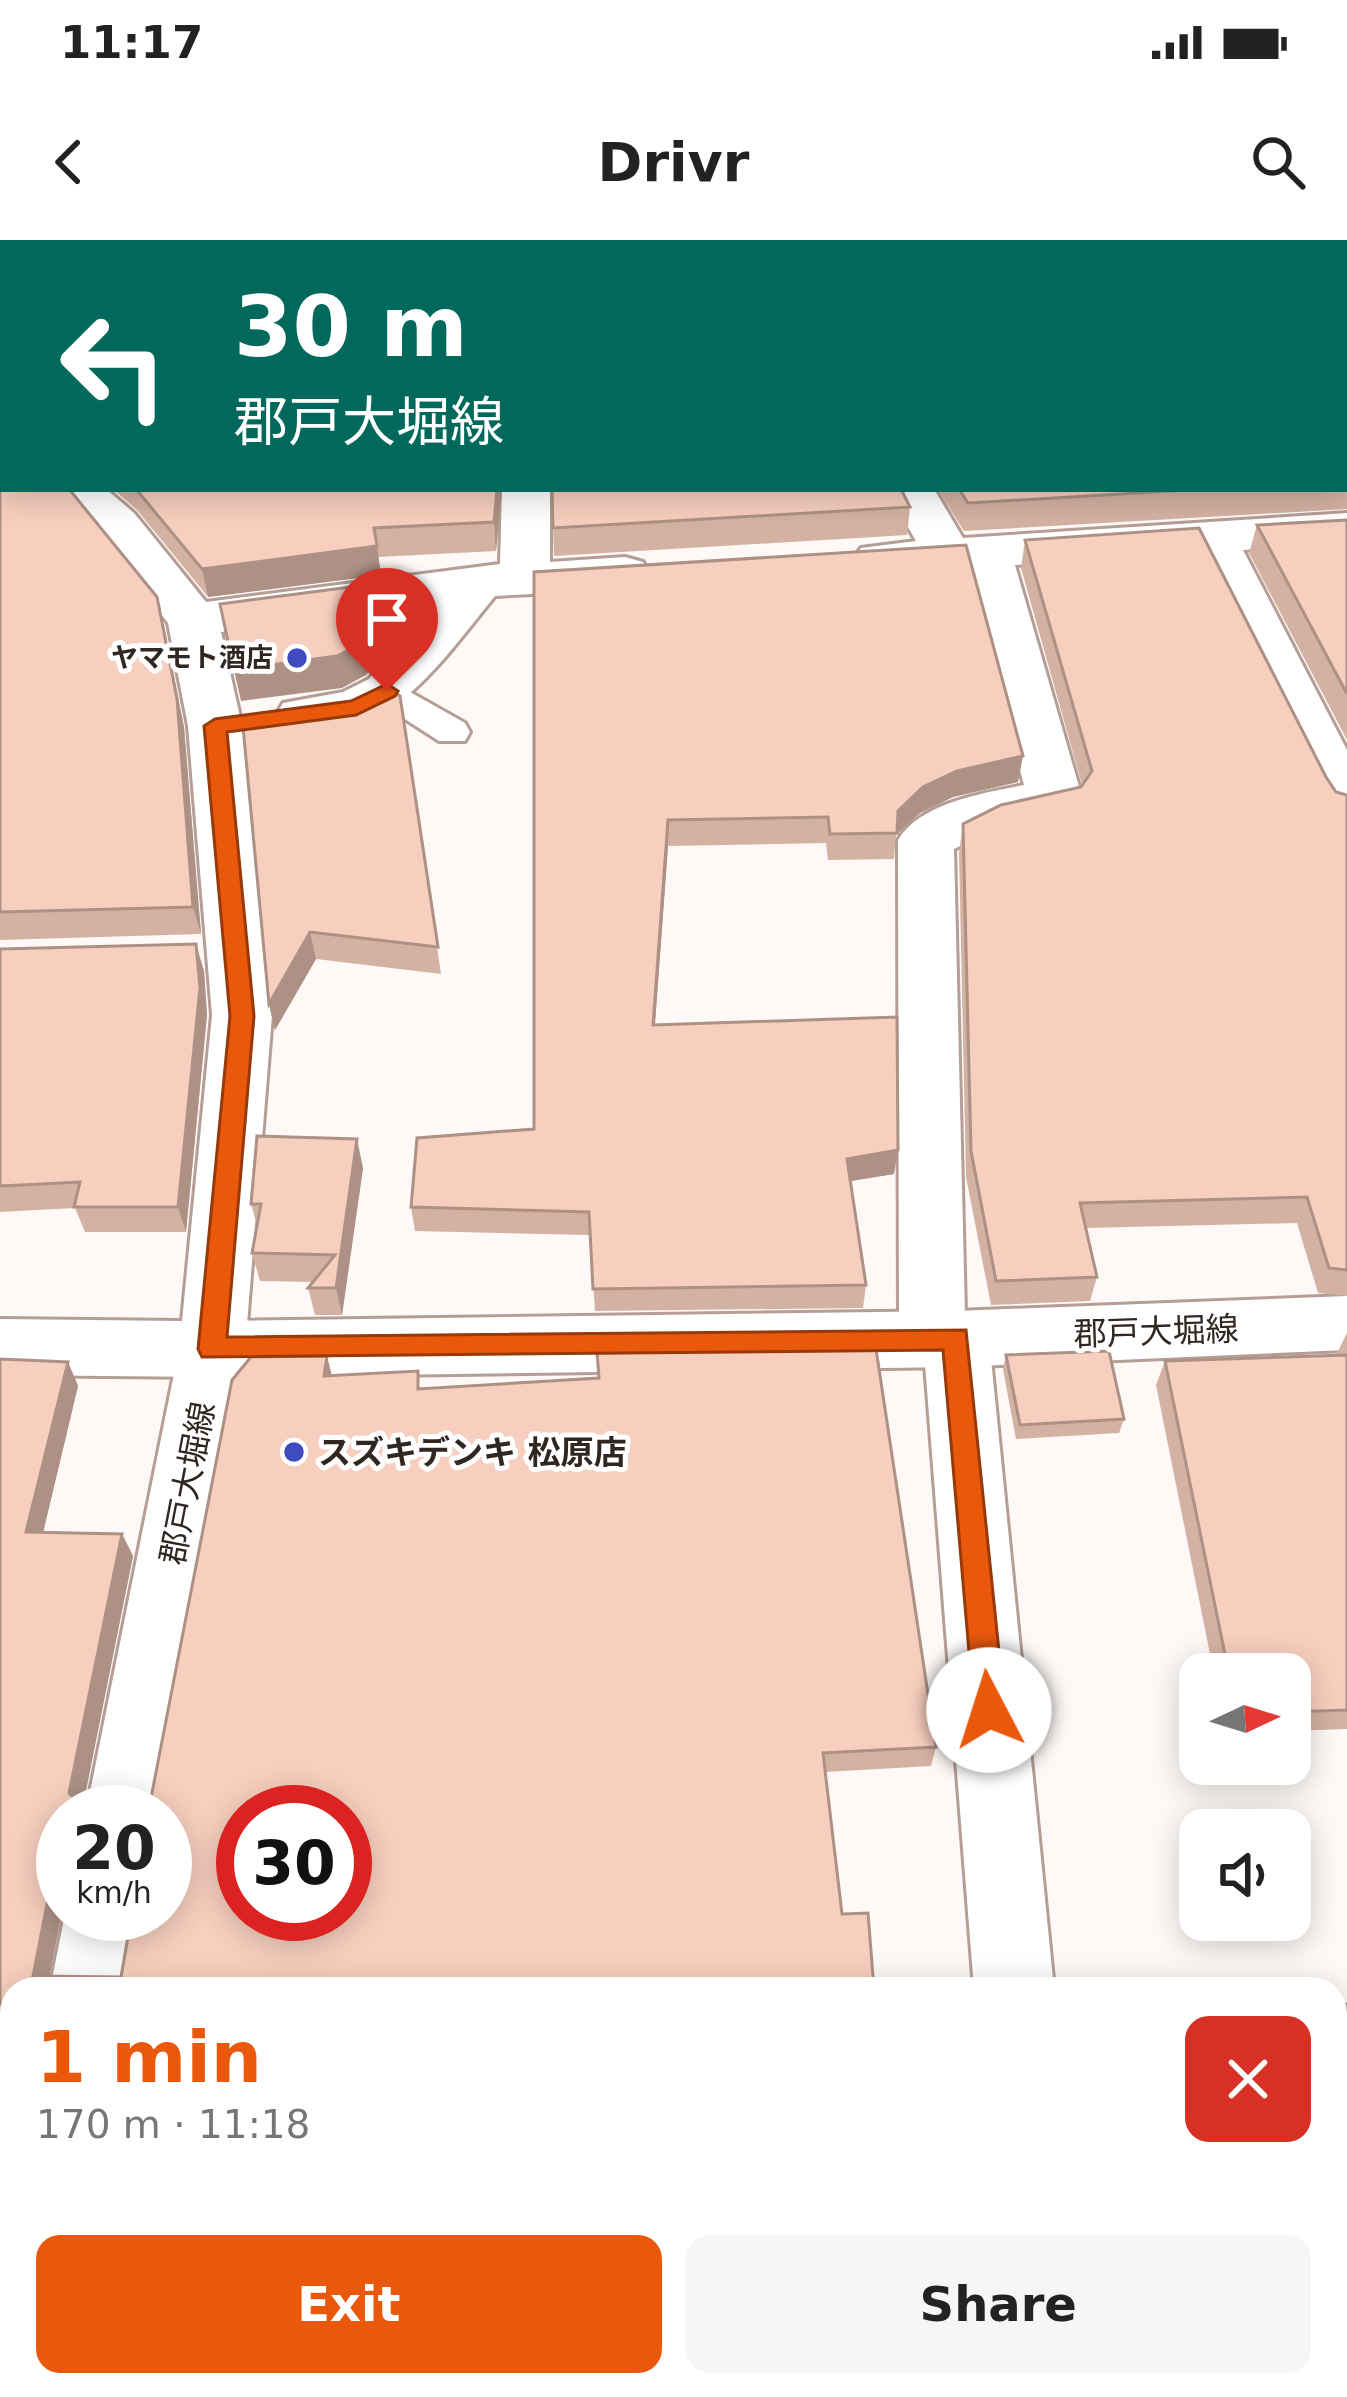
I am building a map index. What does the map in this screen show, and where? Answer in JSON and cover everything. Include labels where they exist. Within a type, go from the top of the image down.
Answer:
[{"type":"street","points":[[0,1347],[212,1349],[242,1016],[213,953],[215,726],[193,620],[117,524],[81,492]]},
{"type":"street","points":[[215,726],[356,708],[387,691],[503,580],[525,492]]},
{"type":"street","points":[[913,492],[968,554],[1055,797],[980,813],[926,840],[944,1339],[1013,1977]]},
{"type":"street","points":[[1104,492],[1124,545]]},
{"type":"street","points":[[831,561],[1347,528]]},
{"type":"street","points":[[1214,540],[1347,803]]},
{"type":"street","points":[[193,620],[503,580],[666,571]]},
{"type":"street","name":"郡戸大堀線","points":[[129,1785],[212,1349],[944,1339],[1347,1323]]},
{"type":"street","points":[[92,1977],[99,1941]]},
{"type":"lane","points":[[387,691],[452,731]]},
{"type":"building","points":[[0,492],[71,492],[157,597],[177,699],[193,907],[0,912]]},
{"type":"building","points":[[138,492],[497,492],[494,522],[374,528],[377,546],[202,569]]},
{"type":"building","points":[[552,492],[902,492],[910,507],[553,528]]},
{"type":"building","points":[[961,492],[1153,492],[968,503]]},
{"type":"building","points":[[1347,520],[1347,694],[1257,525]]},
{"type":"building","points":[[1199,528],[1326,777],[1336,792],[1347,795],[1347,1270],[1329,1268],[1307,1197],[1080,1203],[1097,1277],[996,1281],[971,1151],[963,824],[1001,805],[1081,787],[1092,771],[1025,540]]},
{"type":"building","points":[[966,545],[1023,756],[957,771],[923,787],[898,811],[897,833],[830,834],[828,817],[668,820],[653,1025],[897,1017],[898,1150],[847,1159],[866,1285],[593,1289],[589,1212],[411,1207],[417,1138],[534,1129],[534,572]]},
{"type":"building","points":[[382,583],[387,615],[361,644],[337,656],[234,670],[220,604]]},
{"type":"building","points":[[386,687],[400,696],[438,947],[310,932],[269,1004],[242,716],[351,702]]},
{"type":"building","points":[[196,944],[200,988],[178,1207],[74,1207],[80,1182],[0,1186],[0,949]]},
{"type":"building","points":[[257,1136],[357,1139],[336,1288],[308,1288],[335,1255],[252,1253],[261,1204],[251,1204]]},
{"type":"building","points":[[876,1349],[936,1747],[823,1753],[842,1914],[868,1913],[873,1977],[121,1977],[127,1941],[192,1941],[192,1785],[154,1785],[232,1380],[251,1357],[327,1356],[324,1376],[418,1371],[418,1389],[599,1378],[597,1353]]},
{"type":"building","points":[[1109,1351],[1124,1419],[1020,1425],[1006,1355]]},
{"type":"building","points":[[1347,1355],[1347,1710],[1311,1711],[1311,1653],[1225,1653],[1165,1361]]},
{"type":"building","points":[[0,1359],[68,1362],[26,1532],[122,1534],[71,1785],[36,1785],[36,1941],[40,1941],[33,1976],[121,1977],[0,1977]]},
{"type":"place","name":"ヤマモト酒店","points":[[297,658]]},
{"type":"place","name":"スズキデンキ 松原店","points":[[294,1452]]},
{"type":"route","points":[[387,691],[356,708],[215,726],[242,1016],[212,1349],[956,1339],[989,1710]]}]
